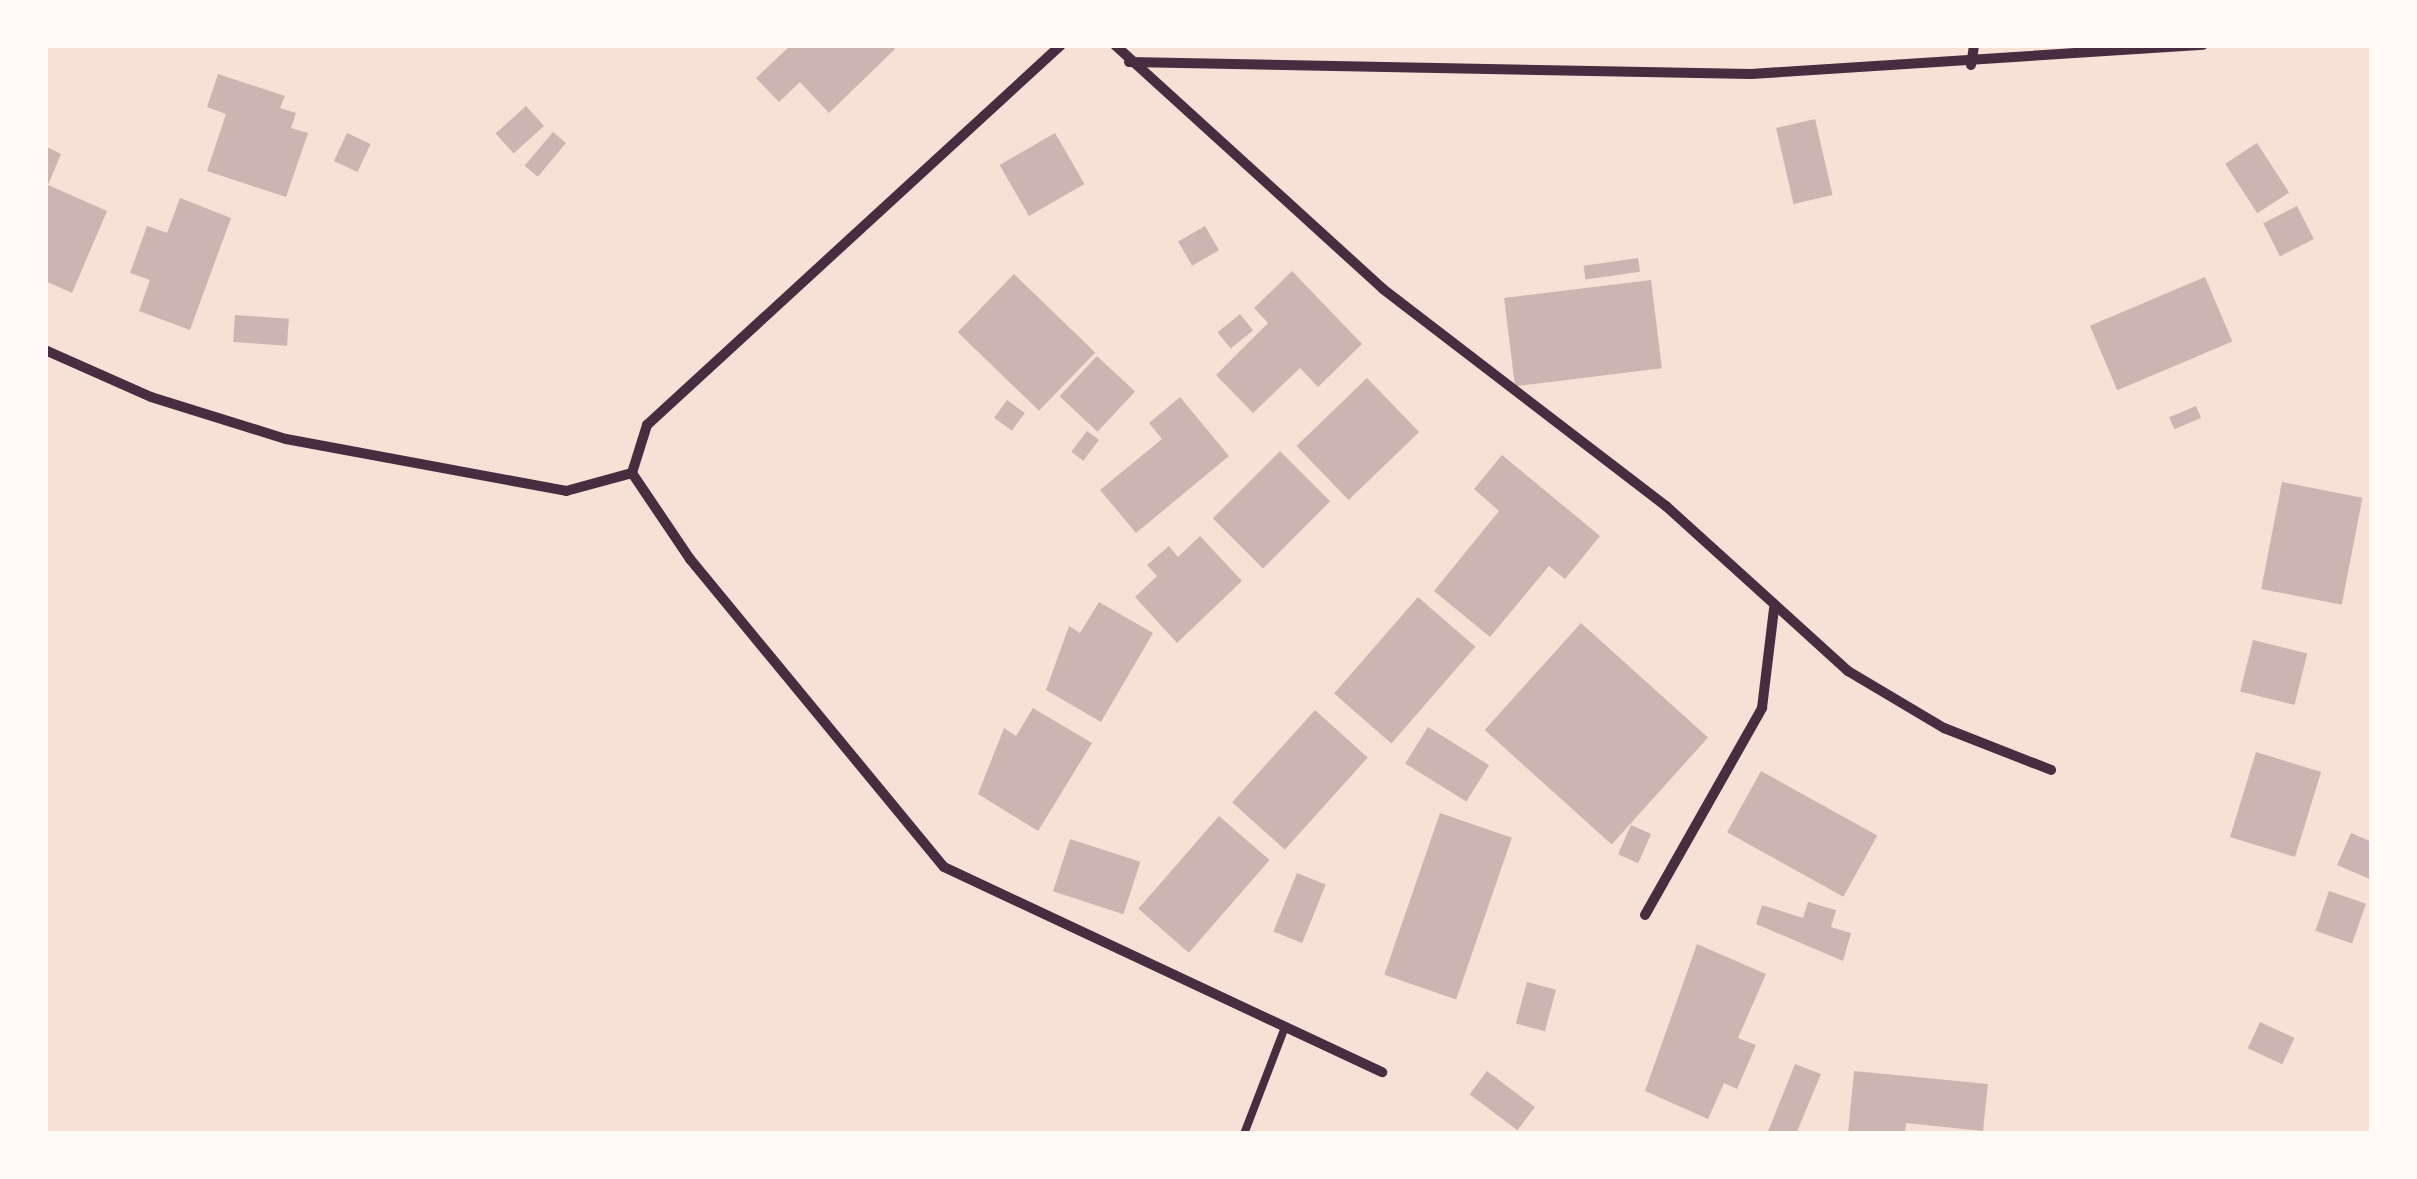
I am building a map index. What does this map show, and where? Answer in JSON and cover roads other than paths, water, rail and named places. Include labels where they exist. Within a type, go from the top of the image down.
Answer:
[{"type":"street","points":[[1062,45],[647,424],[632,473],[678,544],[944,866],[1382,1072]]},
{"type":"street","points":[[1114,45],[1128,62],[1383,289],[1666,506],[1774,610],[1904,707],[2050,770]]},
{"type":"street","points":[[1971,65],[1974,45]]},
{"type":"street","points":[[1128,62],[1751,74],[1971,65],[2203,45]]},
{"type":"street","points":[[45,350],[151,397],[286,440],[566,491],[632,473]]},
{"type":"street","points":[[1645,915],[1762,708],[1774,610]]},
{"type":"lane","points":[[1244,1134],[1285,1027]]}]
